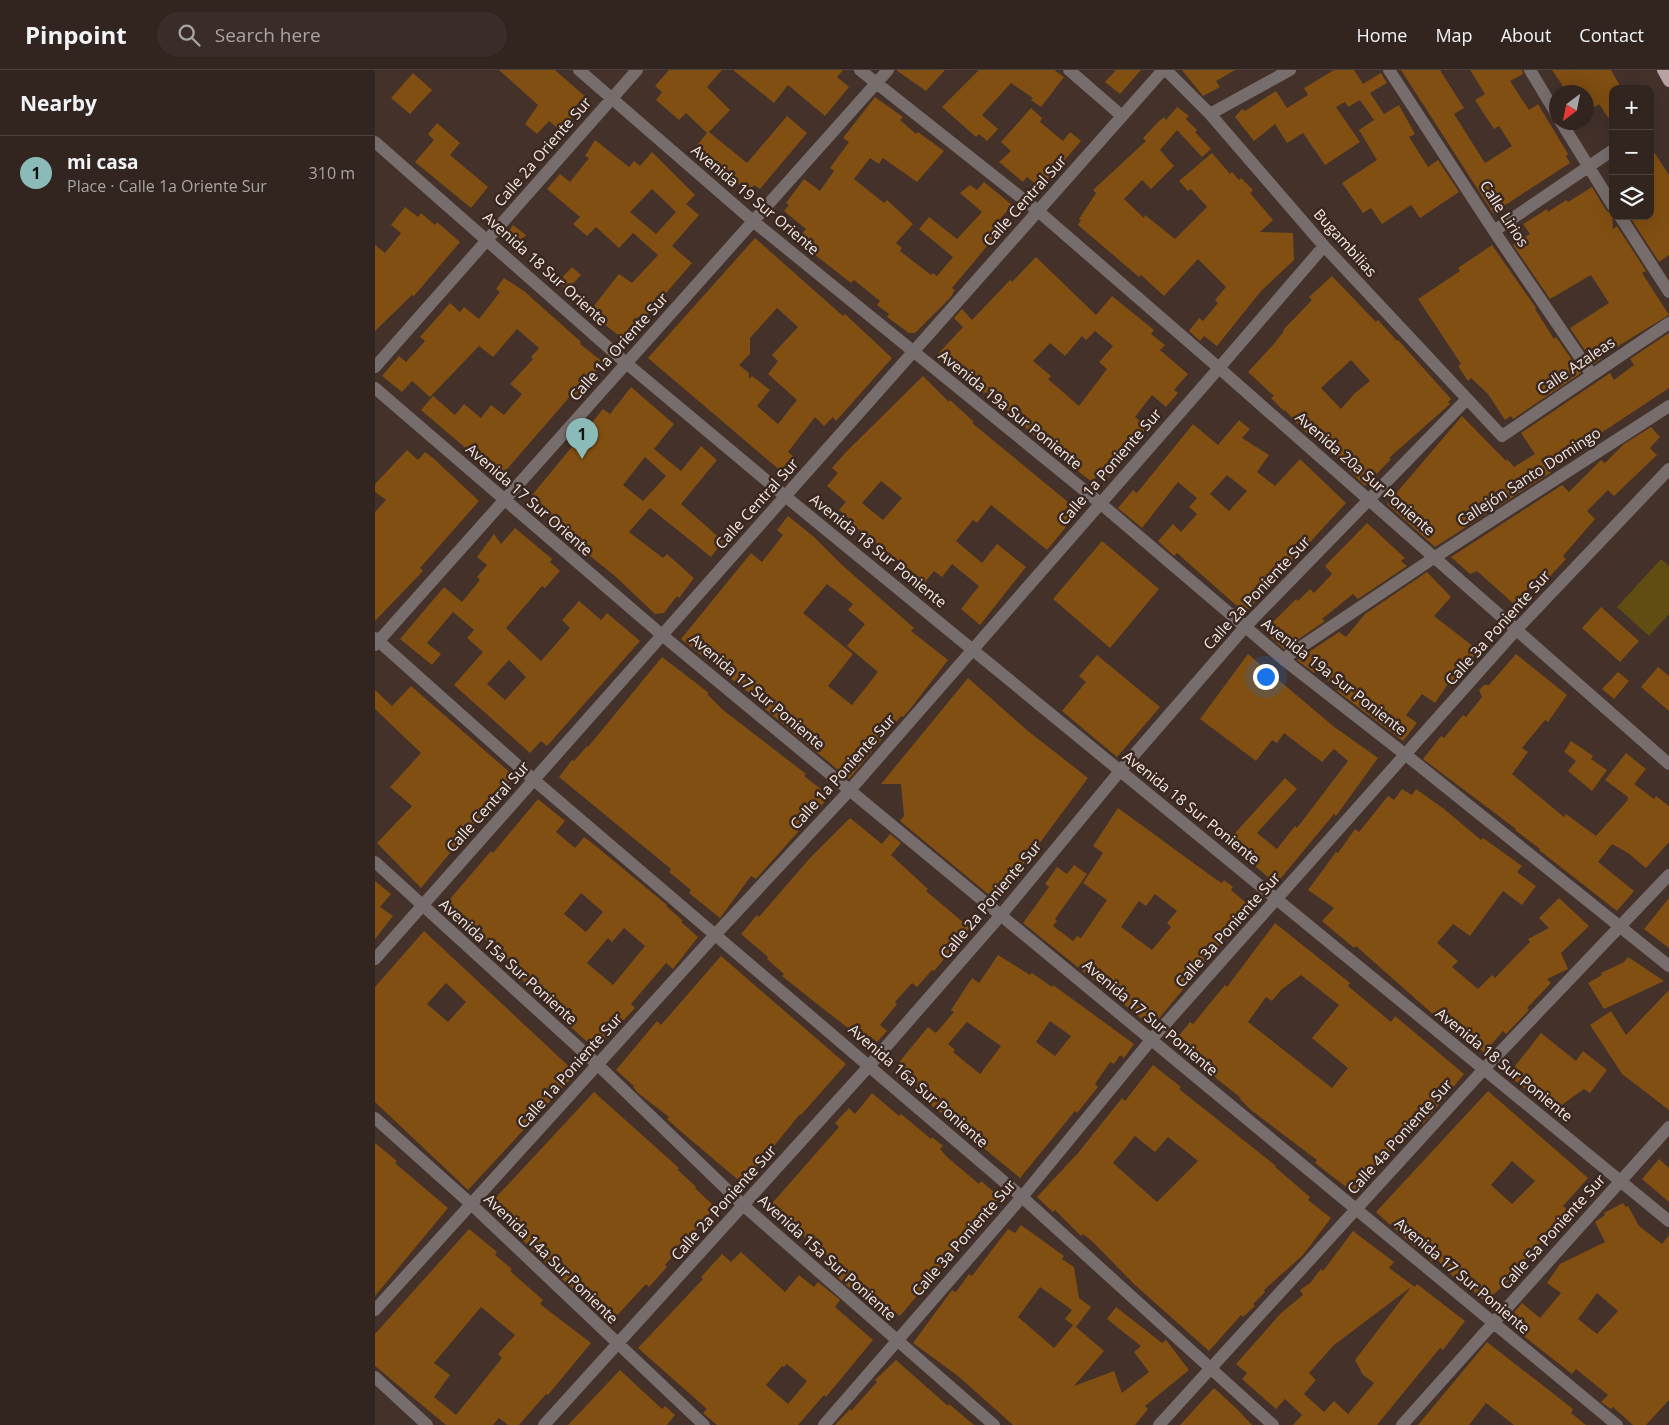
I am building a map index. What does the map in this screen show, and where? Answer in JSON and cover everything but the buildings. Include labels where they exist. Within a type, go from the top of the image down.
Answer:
[{"type":"main road","points":[[1663,70],[1669,81]]},
{"type":"street","name":"Avenida 19 Sur Oriente","points":[[579,70],[753,221],[913,352]]},
{"type":"street","name":"Calle 2a Oriente Sur","points":[[375,367],[637,70]]},
{"type":"street","name":"Avenida 20a Sur Poniente","points":[[860,70],[1038,211],[1368,498],[1669,764]]},
{"type":"street","name":"Calle 1a Oriente Sur","points":[[376,641],[504,501],[888,70]]},
{"type":"street","points":[[1069,70],[1122,116]]},
{"type":"street","name":"Calle Central Sur","points":[[375,959],[1122,116],[1165,70]]},
{"type":"street","name":"Bugambilias","points":[[1165,70],[1210,114],[1324,246],[1502,436]]},
{"type":"street","points":[[1210,114],[1290,70]]},
{"type":"street","name":"Calle Lirios","points":[[1389,70],[1494,231],[1592,375]]},
{"type":"street","points":[[1530,70],[1549,102]]},
{"type":"street","points":[[1566,130],[1609,200]]},
{"type":"street","name":"Avenida 18 Sur Oriente","points":[[375,142],[488,239],[626,363],[785,496]]},
{"type":"street","points":[[1494,231],[1609,152]]},
{"type":"street","points":[[1623,220],[1669,292]]},
{"type":"street","name":"Calle 1a Poniente Sur","points":[[375,1310],[714,936],[850,790],[1324,246]]},
{"type":"street","name":"Calle Azaleas","points":[[1502,436],[1669,322]]},
{"type":"street","name":"Avenida 19a Sur Poniente","points":[[913,352],[1100,504],[1283,660],[1406,755],[1669,966]]},
{"type":"street","name":"Avenida 17 Sur Oriente","points":[[375,388],[504,501],[662,635]]},
{"type":"street","name":"Calle 2a Poniente Sur","points":[[544,1425],[870,1065],[1001,915],[1119,771],[1245,627],[1368,498],[1467,399]]},
{"type":"street","name":"Callejón Santo Domingo","points":[[1283,660],[1435,557],[1669,406]]},
{"type":"street","name":"Calle 3a Poniente Sur","points":[[824,1425],[1022,1197],[1151,1040],[1516,630],[1669,469]]},
{"type":"street","name":"Avenida 18 Sur Poniente","points":[[785,496],[1669,1221]]},
{"type":"street","name":"Avenida 17 Sur Poniente","points":[[662,635],[1617,1425]]},
{"type":"street","name":"Avenida 16a Sur Poniente","points":[[376,641],[714,936],[870,1065],[1022,1197],[1212,1367],[1273,1425]]},
{"type":"street","name":"Avenida 15a Sur Poniente","points":[[375,862],[598,1065],[744,1206],[994,1425]]},
{"type":"street","name":"Calle 4a Poniente Sur","points":[[1159,1425],[1484,1069],[1669,875]]},
{"type":"street","name":"Avenida 14a Sur Poniente","points":[[375,1118],[471,1204],[703,1425]]},
{"type":"street","name":"Calle 5a Poniente Sur","points":[[1402,1425],[1669,1127]]},
{"type":"street","points":[[375,1377],[427,1425]]},
{"type":"shaded area","points":[[1661,559],[1669,566],[1669,614],[1649,636],[1617,607]]},
{"type":"place","name":"mi casa","points":[[582,459]]}]
